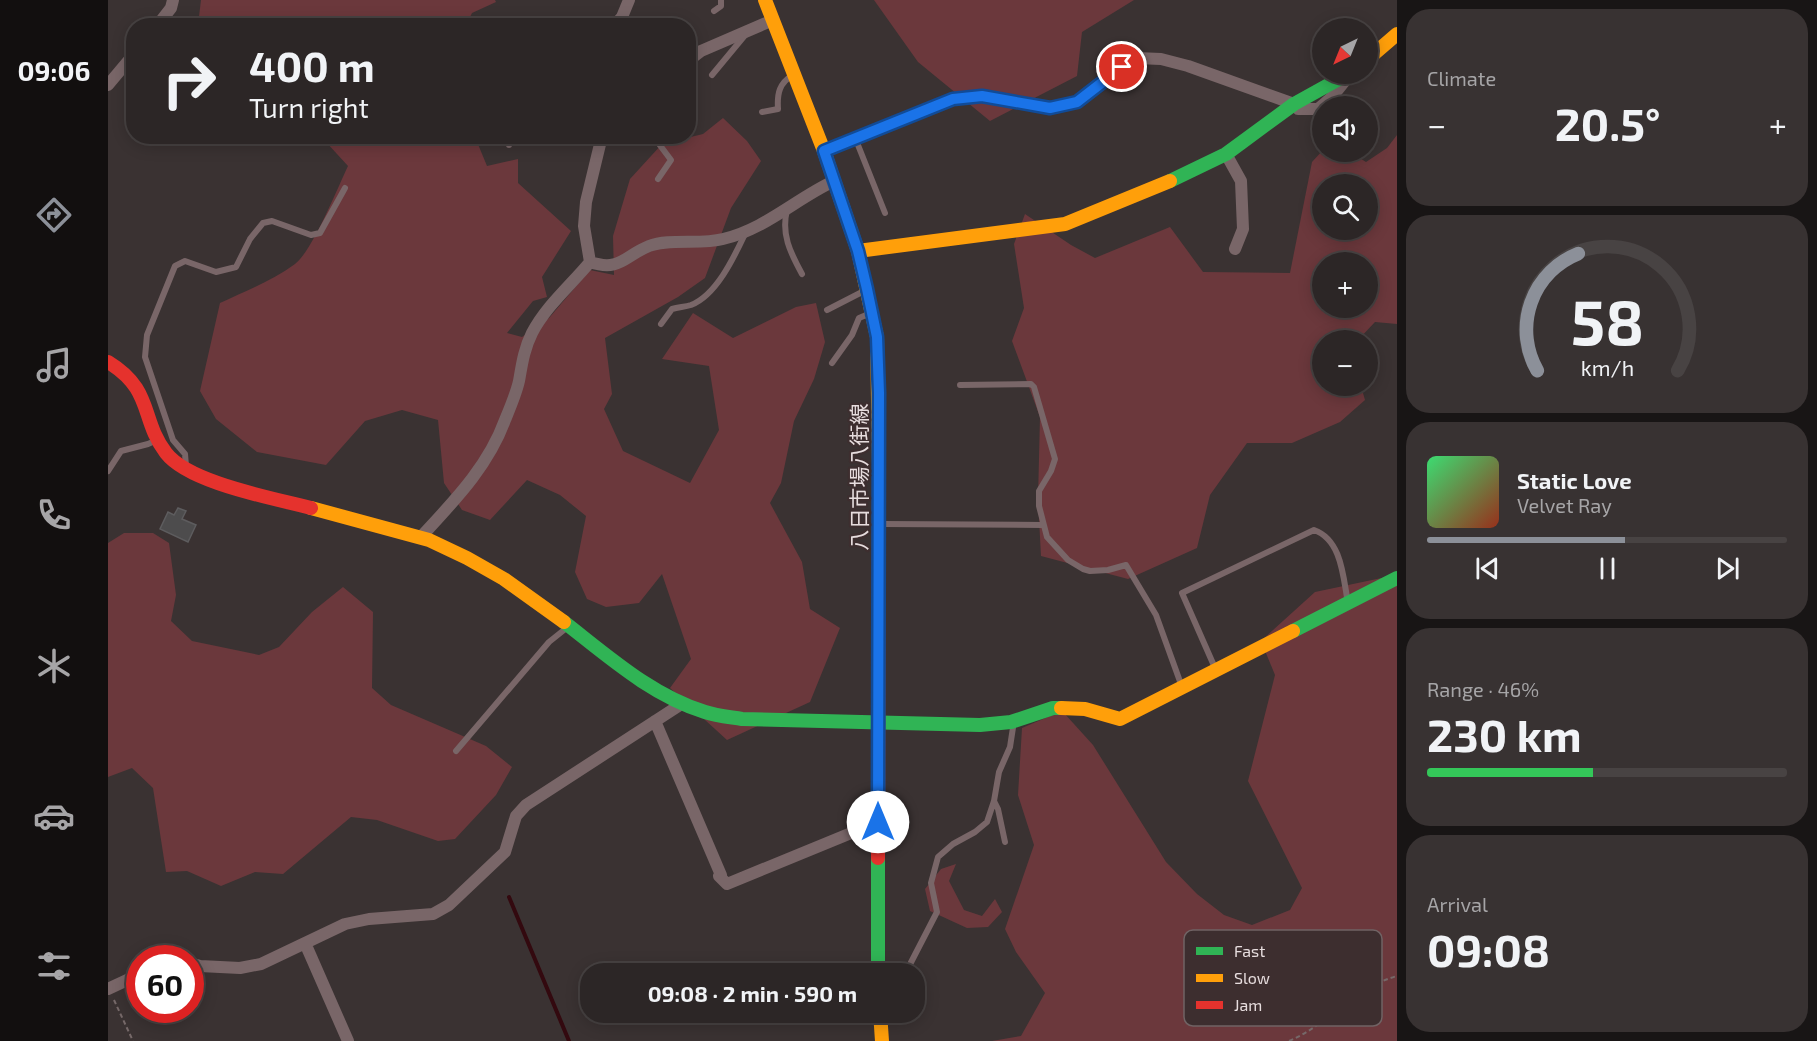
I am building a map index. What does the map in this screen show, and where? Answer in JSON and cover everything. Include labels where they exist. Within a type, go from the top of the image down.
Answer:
[{"type":"street","points":[[163,18],[171,8],[173,0]]},
{"type":"street","points":[[621,18],[628,0]]},
{"type":"street","name":"八日市場八街線","points":[[765,0],[824,151],[858,251],[877,337],[878,963]]},
{"type":"street","points":[[696,55],[773,20]]},
{"type":"street","points":[[1378,50],[1397,34]]},
{"type":"street","points":[[824,151],[953,99],[982,96],[1050,108],[1077,102],[1136,58],[1161,59],[1188,66],[1294,104]]},
{"type":"street","points":[[108,85],[126,64]]},
{"type":"street","points":[[858,251],[1065,224],[1081,219],[1167,183],[1226,154],[1294,104],[1331,84]]},
{"type":"street","points":[[590,262],[584,226],[586,202],[600,144]]},
{"type":"street","points":[[1226,154],[1241,181],[1243,229],[1235,249]]},
{"type":"street","points":[[590,262],[604,267],[618,264],[651,246],[723,240],[748,230],[812,191],[834,181]]},
{"type":"street","points":[[420,538],[469,485],[491,450],[515,393],[522,357],[532,333],[541,319],[590,262]]},
{"type":"street","points":[[108,362],[131,380],[139,392],[157,440],[170,458],[187,471],[207,480],[420,538],[467,558],[538,602],[644,684],[670,699],[707,713],[742,719],[980,725],[1014,721],[1053,708],[1085,709],[1120,719],[1397,578]]},
{"type":"street","points":[[204,966],[240,968],[261,964],[345,924],[369,919],[433,914],[449,905],[505,852],[516,816],[526,805],[683,703]]},
{"type":"street","points":[[655,721],[721,875],[719,876],[727,884],[878,822]]},
{"type":"street","points":[[305,943],[348,1041]]},
{"type":"street","points":[[109,989],[126,981]]},
{"type":"street","points":[[881,1023],[882,1041]]},
{"type":"lane","points":[[714,11],[721,6],[721,0]]},
{"type":"lane","points":[[712,75],[748,32]]},
{"type":"lane","points":[[762,112],[778,109],[777,95],[781,84],[794,74]]},
{"type":"lane","points":[[856,140],[885,213]]},
{"type":"lane","points":[[658,144],[671,160],[658,180]]},
{"type":"lane","points":[[187,471],[185,454],[173,440],[146,357],[147,335],[175,266],[185,261],[216,272],[236,267],[250,239],[263,223],[272,221],[311,235],[320,233],[345,188]]},
{"type":"lane","points":[[788,206],[784,220],[784,234],[802,274]]},
{"type":"lane","points":[[661,324],[672,309],[690,306],[699,301],[724,276],[748,230]]},
{"type":"lane","points":[[827,310],[867,289]]},
{"type":"lane","points":[[832,363],[852,335],[860,318],[871,313]]},
{"type":"lane","points":[[960,385],[1031,384],[1034,387],[1055,459],[1039,491],[1043,525],[1050,541],[1068,560],[1083,569],[1108,570],[1126,565],[1156,615],[1183,688]]},
{"type":"lane","points":[[108,471],[121,451],[157,440]]},
{"type":"lane","points":[[878,524],[1043,525]]},
{"type":"lane","points":[[1216,671],[1182,593],[1314,530],[1323,533],[1337,551],[1348,603]]},
{"type":"lane","points":[[456,751],[549,642],[570,626]]},
{"type":"lane","points":[[911,963],[937,912],[931,883],[938,857],[953,844],[975,832],[987,822],[994,801],[999,772],[1012,740],[1014,721]]},
{"type":"lane","points":[[994,801],[1005,842]]},
{"type":"path","points":[[1382,981],[1397,976]]},
{"type":"path","points":[[109,989],[133,1041]]},
{"type":"path","points":[[1289,1041],[1315,1026]]},
{"type":"shaded area","points":[[201,0],[495,0],[496,2],[472,13],[470,18],[199,18]]},
{"type":"shaded area","points":[[874,0],[1134,0],[1082,32],[1077,76],[990,121],[918,62]]},
{"type":"shaded area","points":[[723,118],[747,141],[761,161],[731,208],[705,278],[678,297],[605,338],[612,394],[604,409],[623,451],[690,483],[719,430],[709,366],[662,359],[693,313],[733,338],[796,307],[816,303],[825,342],[814,379],[794,421],[781,483],[770,503],[802,562],[810,609],[840,628],[810,702],[727,740],[670,688],[691,659],[662,574],[639,603],[606,607],[587,599],[575,572],[586,516],[560,495],[527,480],[490,520],[462,510],[444,483],[438,420],[402,410],[365,421],[326,465],[257,452],[216,419],[200,391],[220,303],[277,276],[295,264],[317,233],[348,166],[328,144],[478,144],[487,166],[518,159],[518,183],[571,231],[542,277],[547,297],[533,301],[507,333],[522,337],[549,318],[590,270],[614,275],[613,236],[630,179],[662,144],[696,144],[696,136],[703,134]]},
{"type":"shaded area","points":[[1397,135],[1397,324],[1375,322],[1367,330],[1312,330],[1312,396],[1364,396],[1365,400],[1340,422],[1292,443],[1247,443],[1210,495],[1197,548],[1128,579],[1041,556],[1038,499],[1040,417],[1012,341],[1024,308],[1014,244],[1025,214],[1095,258],[1170,227],[1203,272],[1290,273],[1312,162],[1378,162],[1378,154],[1387,148]]},
{"type":"shaded area","points":[[124,533],[153,533],[169,543],[176,595],[171,621],[192,641],[259,655],[279,647],[312,612],[343,587],[373,612],[372,688],[391,705],[486,746],[512,767],[496,795],[455,839],[438,841],[377,820],[351,817],[283,874],[255,872],[221,886],[187,871],[166,872],[153,788],[132,768],[108,777],[108,543]]},
{"type":"shaded area","points":[[1391,576],[1397,581],[1397,1041],[992,1041],[1021,1036],[1045,993],[1016,952],[1005,929],[1034,845],[1018,795],[1022,728],[1050,716],[1064,713],[1093,745],[1166,862],[1197,894],[1224,915],[1252,925],[1290,910],[1302,888],[1248,781],[1275,675],[1261,641],[1315,592]]},
{"type":"shaded area","points":[[956,864],[949,881],[964,910],[982,916],[995,899],[1002,912],[988,927],[967,928],[930,911],[925,889],[941,869]]},
{"type":"building","points":[[178,508],[186,511],[182,519],[196,525],[188,542],[160,529],[168,512],[174,515]]},
{"type":"waterway","points":[[509,897],[569,1041]]},
{"type":"traffic: fast","points":[[1170,181],[1226,154],[1294,104],[1330,84]]},
{"type":"traffic: fast","points":[[1293,631],[1397,578]]},
{"type":"traffic: fast","points":[[564,622],[631,674],[667,696],[705,712],[742,719],[980,725],[1011,722],[1053,708],[1061,708]]},
{"type":"traffic: fast","points":[[878,858],[878,963]]},
{"type":"traffic: slow","points":[[765,0],[824,151],[858,251],[877,337],[879,464]]},
{"type":"traffic: slow","points":[[1378,50],[1397,34]]},
{"type":"traffic: slow","points":[[858,251],[1065,224],[1170,181]]},
{"type":"traffic: slow","points":[[311,508],[429,540],[504,579],[564,622]]},
{"type":"traffic: slow","points":[[1061,708],[1085,709],[1120,719],[1293,631]]},
{"type":"traffic: slow","points":[[881,1023],[882,1041]]},
{"type":"traffic: jam","points":[[108,362],[133,383],[140,394],[158,440],[177,464],[193,473],[233,488],[311,508]]},
{"type":"traffic: jam","points":[[878,858],[879,464]]},
{"type":"route","points":[[878,822],[879,393],[877,337],[858,251],[824,151],[953,99],[982,96],[1050,108],[1061,107],[1077,102],[1122,67]]}]
